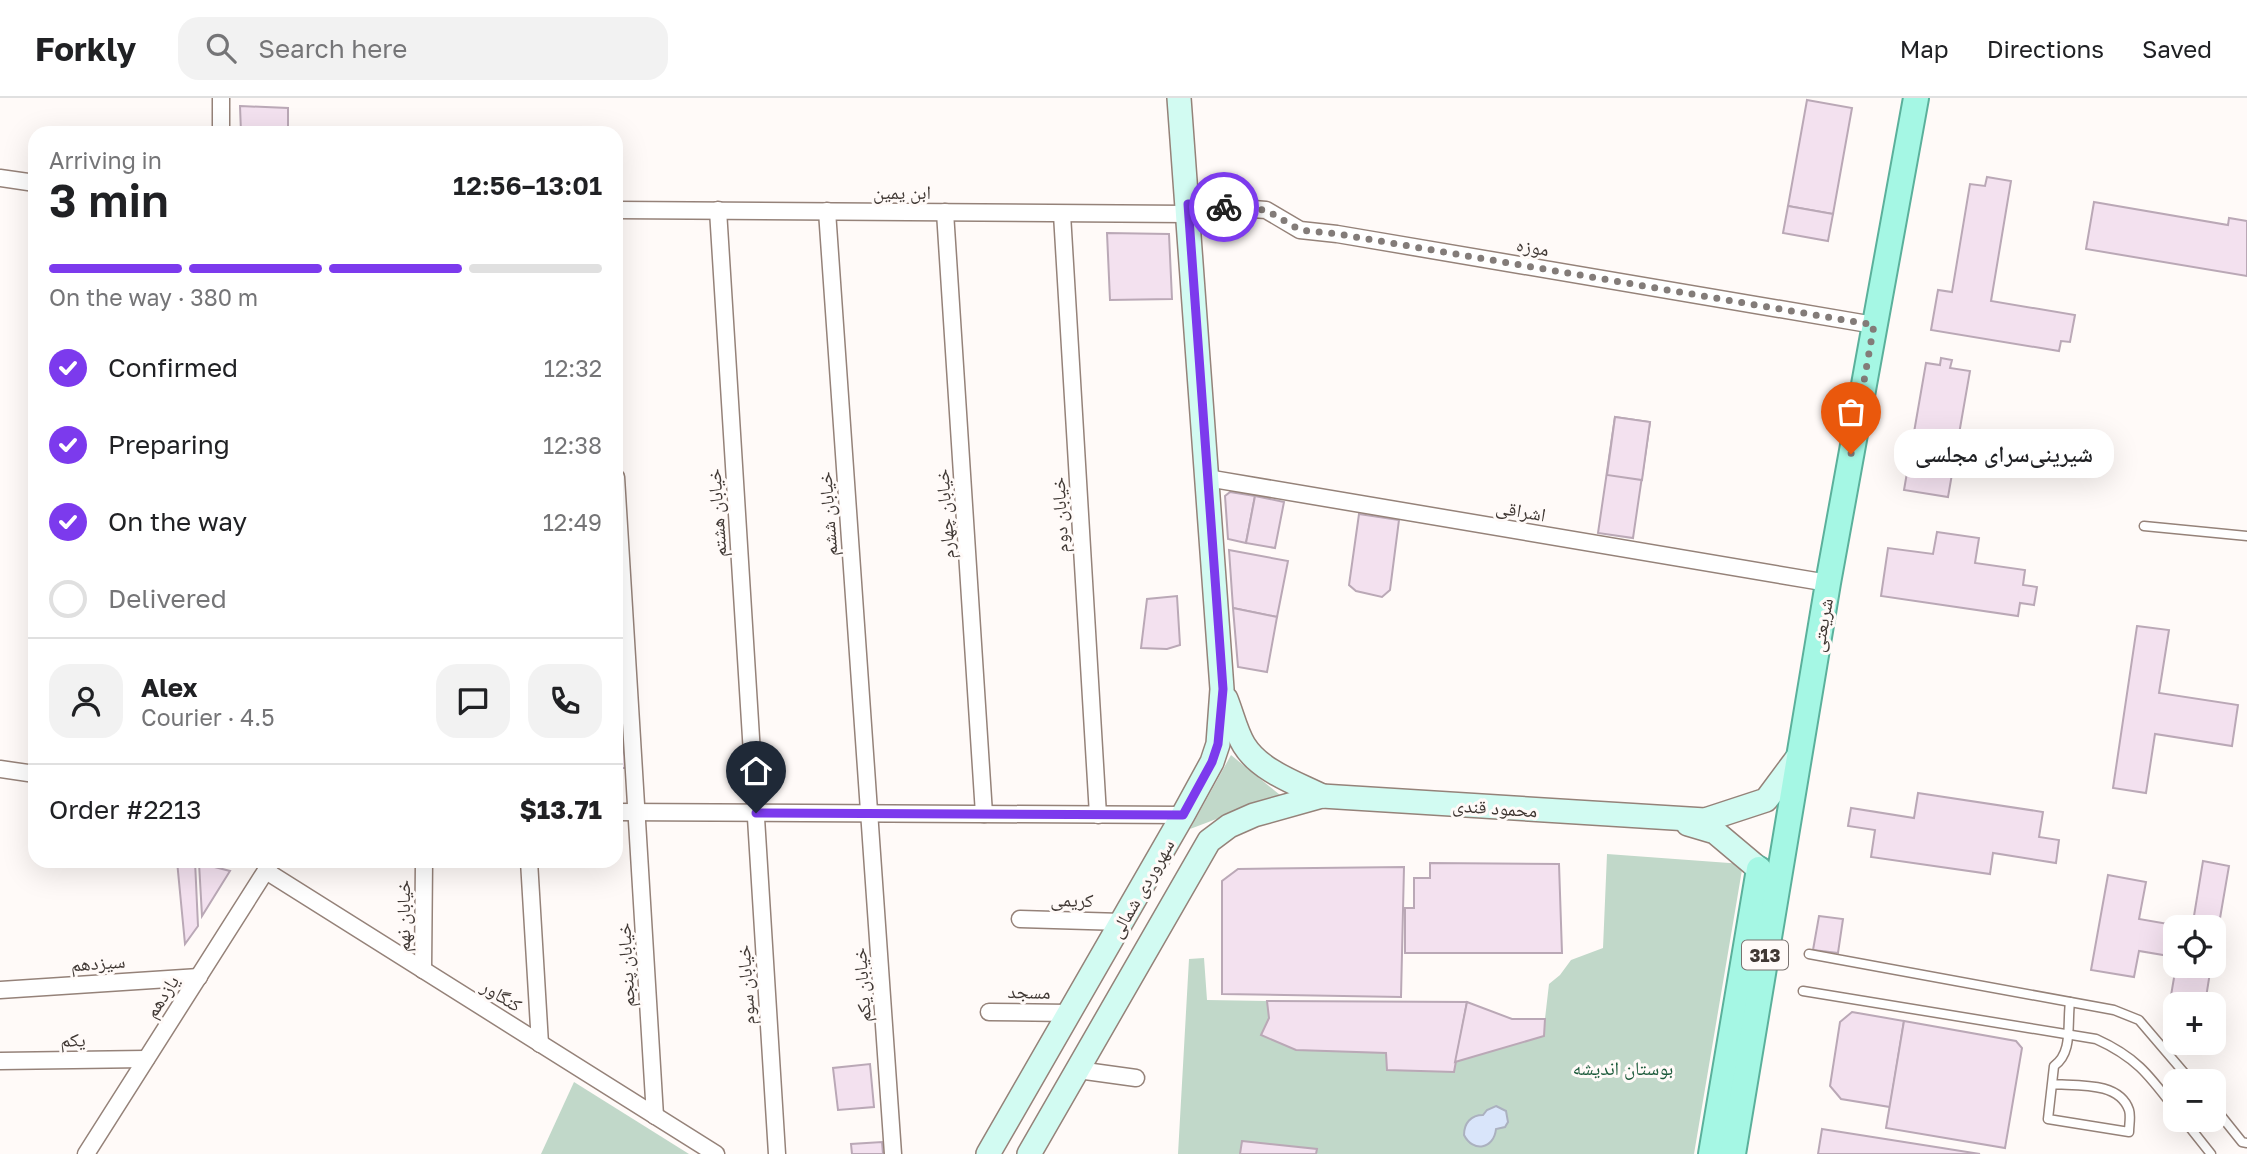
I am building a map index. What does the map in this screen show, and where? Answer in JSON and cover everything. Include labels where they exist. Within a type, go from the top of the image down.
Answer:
[{"type":"main road","name":"سهروردی شمالی","points":[[988,1154],[1183,815],[1212,762],[1218,744],[1223,689],[1179,98]]},
{"type":"main road","name":"شریعتی","points":[[1733,1154],[1828,583],[1916,98]]},
{"type":"main road","points":[[1223,689],[1243,744],[1252,756],[1275,772],[1322,796]]},
{"type":"main road","name":"محمود قندی","points":[[1322,796],[1705,820],[1766,800],[1798,757]]},
{"type":"main road","name":"سهروردی شمالی","points":[[1029,1154],[1209,841],[1229,826],[1254,815],[1322,796]]},
{"type":"main road","name":"محمود قندی","points":[[1668,819],[1715,832],[1759,869]]},
{"type":"main road","name":"313","points":[[1711,1154],[1759,869]]},
{"type":"street","points":[[221,98],[221,126]]},
{"type":"street","points":[[0,178],[28,182]]},
{"type":"street","name":"ابن یمین","points":[[623,209],[1062,214],[1188,209]]},
{"type":"street","name":"موزه","points":[[1188,209],[1266,210],[1300,230],[1338,234],[1874,325]]},
{"type":"street","name":"خیابان هشتم","points":[[718,210],[756,813]]},
{"type":"street","name":"خیابان ششم","points":[[827,211],[869,813]]},
{"type":"street","name":"خیابان چهارم","points":[[945,212],[984,814]]},
{"type":"street","name":"خیابان دوم","points":[[1062,214],[1098,815]]},
{"type":"street","name":"اشراقی","points":[[1207,478],[1828,583]]},
{"type":"street","name":"خیابان پنجم","points":[[623,589],[655,1116]]},
{"type":"street","points":[[0,769],[28,773]]},
{"type":"street","points":[[623,812],[1183,815]]},
{"type":"street","name":"خیابان سوم","points":[[756,813],[777,1154]]},
{"type":"street","name":"خیابان یکم","points":[[869,813],[894,1154]]},
{"type":"street","name":"یازدهم","points":[[86,1154],[268,868]]},
{"type":"street","name":"کنگاور","points":[[272,868],[423,970],[716,1154]]},
{"type":"street","name":"خیابان نهم","points":[[423,970],[424,868]]},
{"type":"street","points":[[530,868],[540,1044]]},
{"type":"street","name":"کریمی","points":[[1020,919],[1122,922]]},
{"type":"street","name":"سیزدهم","points":[[0,990],[199,977]]},
{"type":"street","name":"مسجد","points":[[989,1012],[1069,1013]]},
{"type":"street","name":"یکم","points":[[0,1061],[146,1059]]},
{"type":"street","points":[[1077,1070],[1136,1078]]},
{"type":"lane","points":[[2144,526],[2247,536]]},
{"type":"lane","points":[[1809,954],[2114,1010],[2139,1020],[2181,1069]]},
{"type":"lane","points":[[1803,991],[2096,1039],[2120,1050],[2145,1070],[2163,1093]]},
{"type":"lane","points":[[2052,1084],[2114,1091],[2130,1112],[2129,1132],[2048,1119],[2054,1066],[2063,1060],[2068,1049],[2066,1034],[2070,1002]]},
{"type":"lane","points":[[2226,1122],[2242,1142],[2247,1143]]},
{"type":"lane","points":[[2194,1132],[2211,1154]]},
{"type":"green space","points":[[1231,755],[1280,795],[1190,829]]},
{"type":"green space","name":"بوستان اندیشه","points":[[1607,854],[1743,864],[1694,1154],[1178,1154],[1189,959],[1204,958],[1207,1000],[1267,1001],[1269,1018],[1296,1050],[1386,1053],[1387,1070],[1454,1072],[1455,1062],[1543,1036],[1549,984],[1571,960],[1603,948]]},
{"type":"green space","points":[[574,1082],[689,1154],[541,1154]]},
{"type":"water","points":[[1496,1106],[1506,1111],[1508,1122],[1505,1127],[1496,1129],[1491,1141],[1483,1146],[1468,1141],[1464,1135],[1467,1123]]},
{"type":"building","points":[[1807,100],[1852,108],[1833,214],[1788,206]]},
{"type":"building","points":[[240,106],[288,108],[288,126],[241,126]]},
{"type":"building","points":[[1987,177],[2011,181],[1991,301],[2075,315],[2070,342],[2061,341],[2059,351],[1931,330],[1938,290],[1952,292],[1970,184],[1985,186]]},
{"type":"building","points":[[2094,202],[2228,225],[2229,218],[2247,221],[2247,276],[2086,249]]},
{"type":"building","points":[[1788,206],[1833,214],[1828,241],[1783,233]]},
{"type":"building","points":[[1107,233],[1169,234],[1172,299],[1110,300]]},
{"type":"building","points":[[1941,358],[1952,360],[1950,368],[1970,371],[1948,497],[1904,490],[1926,363],[1940,365]]},
{"type":"building","points":[[1615,417],[1650,422],[1633,538],[1598,533]]},
{"type":"building","points":[[1615,417],[1650,422],[1642,480],[1607,475]]},
{"type":"building","points":[[1230,492],[1255,496],[1246,543],[1228,539],[1225,496]]},
{"type":"building","points":[[1255,496],[1284,502],[1275,548],[1246,543]]},
{"type":"building","points":[[1359,514],[1399,520],[1390,590],[1382,597],[1356,591],[1349,585]]},
{"type":"building","points":[[1937,532],[1979,538],[1975,563],[2025,570],[2023,585],[2037,587],[2034,605],[2020,603],[2018,616],[1881,596],[1888,548],[1933,554]]},
{"type":"building","points":[[1229,550],[1288,561],[1277,617],[1233,608]]},
{"type":"building","points":[[1177,596],[1180,645],[1167,649],[1141,648],[1147,599]]},
{"type":"building","points":[[1233,608],[1277,617],[1267,672],[1238,667]]},
{"type":"building","points":[[2137,626],[2169,630],[2159,693],[2238,705],[2232,746],[2155,734],[2146,793],[2113,788]]},
{"type":"building","points":[[623,748],[628,768],[623,768]]},
{"type":"building","points":[[1918,793],[2043,812],[2039,837],[2059,840],[2056,863],[1993,853],[1990,874],[1871,857],[1875,830],[1848,826],[1851,808],[1914,818]]},
{"type":"building","points":[[2203,861],[2229,866],[2221,915],[2194,915]]},
{"type":"building","points":[[1430,863],[1559,864],[1562,953],[1405,953],[1405,908],[1414,908],[1414,878],[1430,878]]},
{"type":"building","points":[[1404,867],[1401,997],[1222,994],[1222,881],[1238,869]]},
{"type":"building","points":[[178,868],[195,868],[198,926],[185,944]]},
{"type":"building","points":[[199,868],[230,871],[202,916]]},
{"type":"building","points":[[2108,875],[2146,882],[2139,919],[2163,923],[2163,955],[2139,951],[2134,977],[2091,970]]},
{"type":"building","points":[[1819,916],[1843,919],[1838,953],[1813,950]]},
{"type":"building","points":[[2174,978],[2209,978],[2207,992],[2172,992]]},
{"type":"building","points":[[1267,1001],[1467,1002],[1454,1072],[1387,1070],[1386,1053],[1296,1050],[1261,1035],[1269,1018]]},
{"type":"building","points":[[1467,1002],[1512,1019],[1545,1019],[1544,1036],[1455,1062]]},
{"type":"building","points":[[1852,1012],[1904,1021],[1890,1107],[1841,1099],[1830,1086],[1840,1022]]},
{"type":"building","points":[[1904,1021],[2016,1041],[2022,1048],[2005,1148],[1886,1128]]},
{"type":"building","points":[[870,1064],[874,1107],[838,1110],[833,1068]]},
{"type":"building","points":[[1822,1129],[1980,1154],[1818,1154]]},
{"type":"building","points":[[1242,1141],[1317,1149],[1316,1154],[1240,1154]]},
{"type":"building","points":[[882,1142],[883,1154],[852,1154],[851,1144]]},
{"type":"way so far","points":[[1224,207],[1266,210],[1300,230],[1338,234],[1874,325],[1851,454]]},
{"type":"place","name":"شیرینی‌سرای مجلسی","points":[[1851,454]]},
{"type":"route","points":[[756,813],[1183,815],[1212,762],[1218,744],[1223,689],[1188,204],[1224,207]]}]
